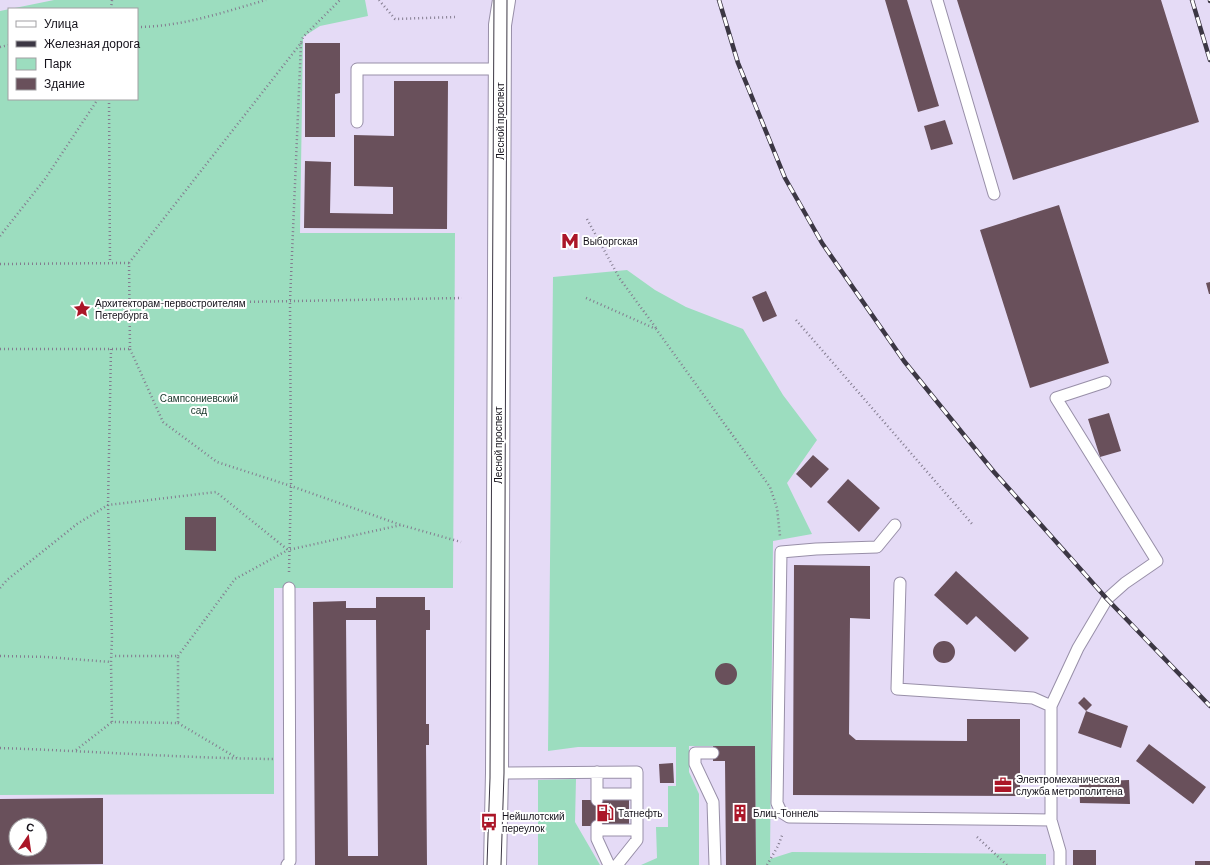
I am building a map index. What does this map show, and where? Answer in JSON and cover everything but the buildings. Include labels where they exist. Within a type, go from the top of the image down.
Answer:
[{"type":"main road","name":"Лесной проспект","points":[[495,0],[500,25]]},
{"type":"main road","name":"Лесной проспект","points":[[495,865],[497,773],[500,25],[504,0]]},
{"type":"lane","points":[[937,0],[994,194]]},
{"type":"lane","points":[[357,122],[357,69],[500,69]]},
{"type":"lane","points":[[1060,865],[1060,851],[1051,820],[1051,706],[1078,648],[1108,599],[1125,583],[1157,562],[1056,398],[1105,382]]},
{"type":"lane","points":[[895,525],[877,547],[781,552],[777,803],[781,812],[789,817],[1051,820]]},
{"type":"lane","points":[[900,583],[897,689],[1033,698],[1051,706]]},
{"type":"lane","points":[[287,865],[290,861],[289,588]]},
{"type":"lane","points":[[713,753],[695,753],[695,764],[713,802],[714,865]]},
{"type":"lane","points":[[597,772],[597,797],[637,794]]},
{"type":"lane","points":[[497,773],[637,772],[637,840],[617,865]]},
{"type":"lane","points":[[609,865],[597,839],[597,828],[637,830]]},
{"type":"path","points":[[138,27],[155,27],[211,16],[266,0]]},
{"type":"path","points":[[289,588],[288,550],[291,486],[290,301],[301,43],[303,37],[340,0]]},
{"type":"path","points":[[379,0],[395,19],[455,17]]},
{"type":"path","points":[[301,43],[129,263],[130,349],[163,422],[217,462],[291,486],[401,525],[461,542]]},
{"type":"path","points":[[0,236],[45,179],[97,100]]},
{"type":"path","points":[[109,100],[110,263]]},
{"type":"path","points":[[587,219],[620,279],[770,487],[777,508],[781,552]]},
{"type":"path","points":[[0,264],[129,263]]},
{"type":"path","points":[[130,304],[462,298]]},
{"type":"path","points":[[586,298],[656,329]]},
{"type":"path","points":[[796,320],[973,526]]},
{"type":"path","points":[[111,349],[108,505],[112,656],[112,722]]},
{"type":"path","points":[[0,350],[130,349]]},
{"type":"path","points":[[0,588],[7,580],[77,524],[108,505],[216,492],[288,550]]},
{"type":"path","points":[[178,723],[178,656],[235,579],[288,550],[401,525]]},
{"type":"path","points":[[0,656],[47,657],[111,662]]},
{"type":"path","points":[[112,656],[178,656]]},
{"type":"path","points":[[76,751],[112,722],[178,723],[238,759]]},
{"type":"path","points":[[0,748],[238,759],[290,759]]},
{"type":"path","points":[[767,865],[778,846],[789,817]]},
{"type":"path","points":[[958,819],[1007,865]]},
{"type":"green space","name":"Сампсониевский сад","points":[[54,0],[365,0],[368,16],[320,26],[303,37],[300,233],[455,233],[453,588],[274,588],[274,794],[0,795],[0,11],[8,9],[8,100],[138,100],[138,8],[15,8]]},
{"type":"green space","points":[[627,270],[655,290],[686,307],[743,329],[783,395],[817,440],[787,483],[812,534],[773,541],[770,859],[792,852],[1046,854],[1046,865],[756,865],[755,746],[689,746],[689,772],[699,794],[699,865],[641,865],[657,858],[656,827],[668,827],[668,786],[676,786],[676,747],[578,747],[548,751],[553,277]]},
{"type":"green space","points":[[576,779],[575,822],[600,865],[538,865],[538,780]]},
{"type":"tram line","points":[[487,865],[490,778],[494,0]]},
{"type":"tram line","points":[[501,865],[504,773],[507,0]]},
{"type":"railway","points":[[719,0],[738,63],[785,178],[822,243],[904,361],[994,472],[1107,599],[1210,706]]},
{"type":"railway","points":[[1192,0],[1210,60]]},
{"type":"place","name":"Выборгская","points":[[570,241]]},
{"type":"place","name":"Архитекторам-первостроителям Петербурга","points":[[82,309]]},
{"type":"place","name":"Электромеханическая служба метрополитена","points":[[1003,785]]},
{"type":"place","name":"Татнефть","points":[[605,813]]},
{"type":"place","name":"Блиц-Тоннель","points":[[740,813]]},
{"type":"place","name":"Нейшлотский переулок","points":[[489,822]]}]
